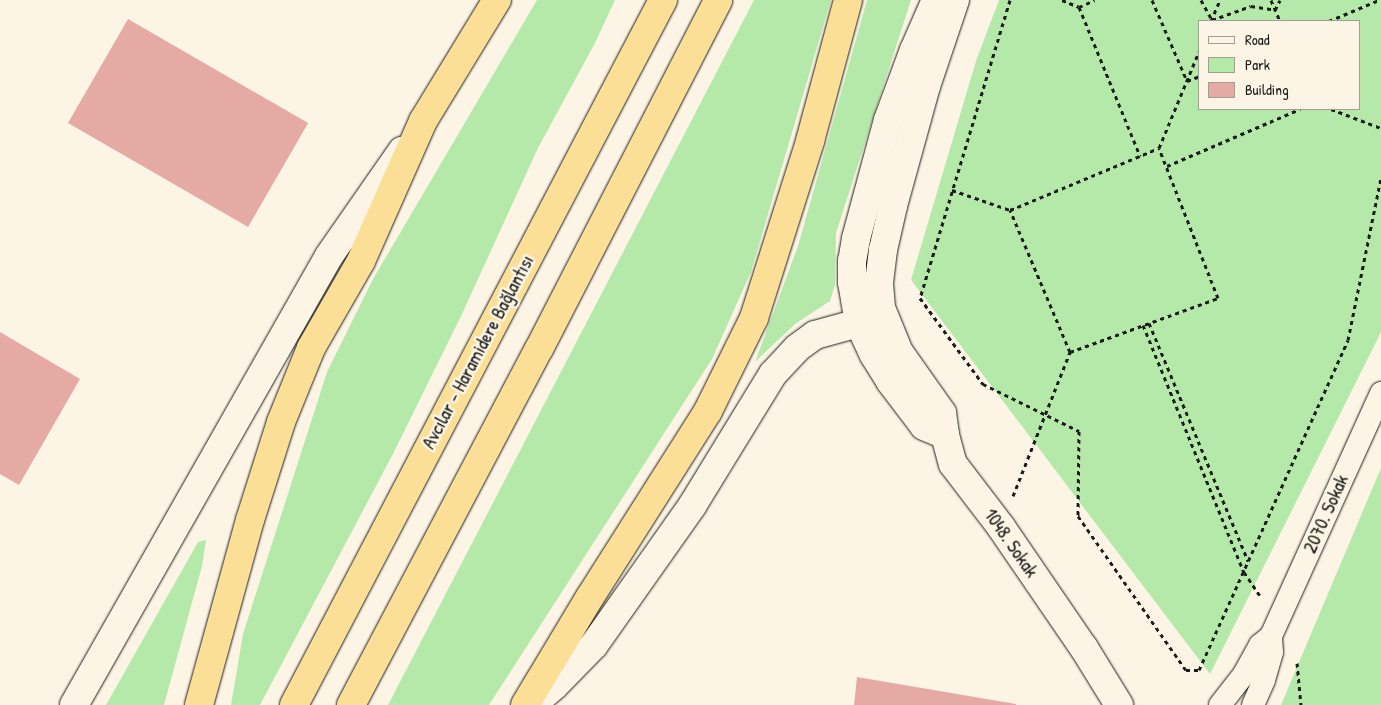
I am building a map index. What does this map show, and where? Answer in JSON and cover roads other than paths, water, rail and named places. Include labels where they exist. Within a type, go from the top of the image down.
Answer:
[{"type":"highway","points":[[199,705],[250,520],[280,422],[311,348],[361,261],[423,122],[497,0]]},
{"type":"highway","name":"Avcılar - Haramidere Bağlantısı","points":[[294,705],[663,0]]},
{"type":"highway","points":[[350,705],[539,349],[718,0]]},
{"type":"highway","points":[[526,705],[590,596],[708,411],[754,318],[810,141],[848,0]]},
{"type":"main road","points":[[870,316],[852,282],[852,261],[856,239],[888,120],[914,50],[936,0]]},
{"type":"main road","points":[[870,316],[879,284],[882,258],[893,206],[926,86],[955,0]]},
{"type":"main road","points":[[74,705],[329,256],[423,122]]},
{"type":"main road","points":[[532,705],[554,686],[594,645],[692,506],[773,374],[797,348],[815,335],[870,316]]},
{"type":"main road","name":"1048. Sokak","points":[[870,316],[874,355],[924,426],[945,435],[953,464],[1001,526],[1084,648]]},
{"type":"main road","points":[[1084,648],[1119,705]]},
{"type":"main road","points":[[1084,648],[1139,705]]},
{"type":"street","name":"2070. Sokak","points":[[1274,628],[1381,393]]},
{"type":"street","points":[[1220,705],[1244,674],[1260,645],[1274,628]]},
{"type":"street","points":[[1253,705],[1264,680],[1272,652],[1274,628]]}]
